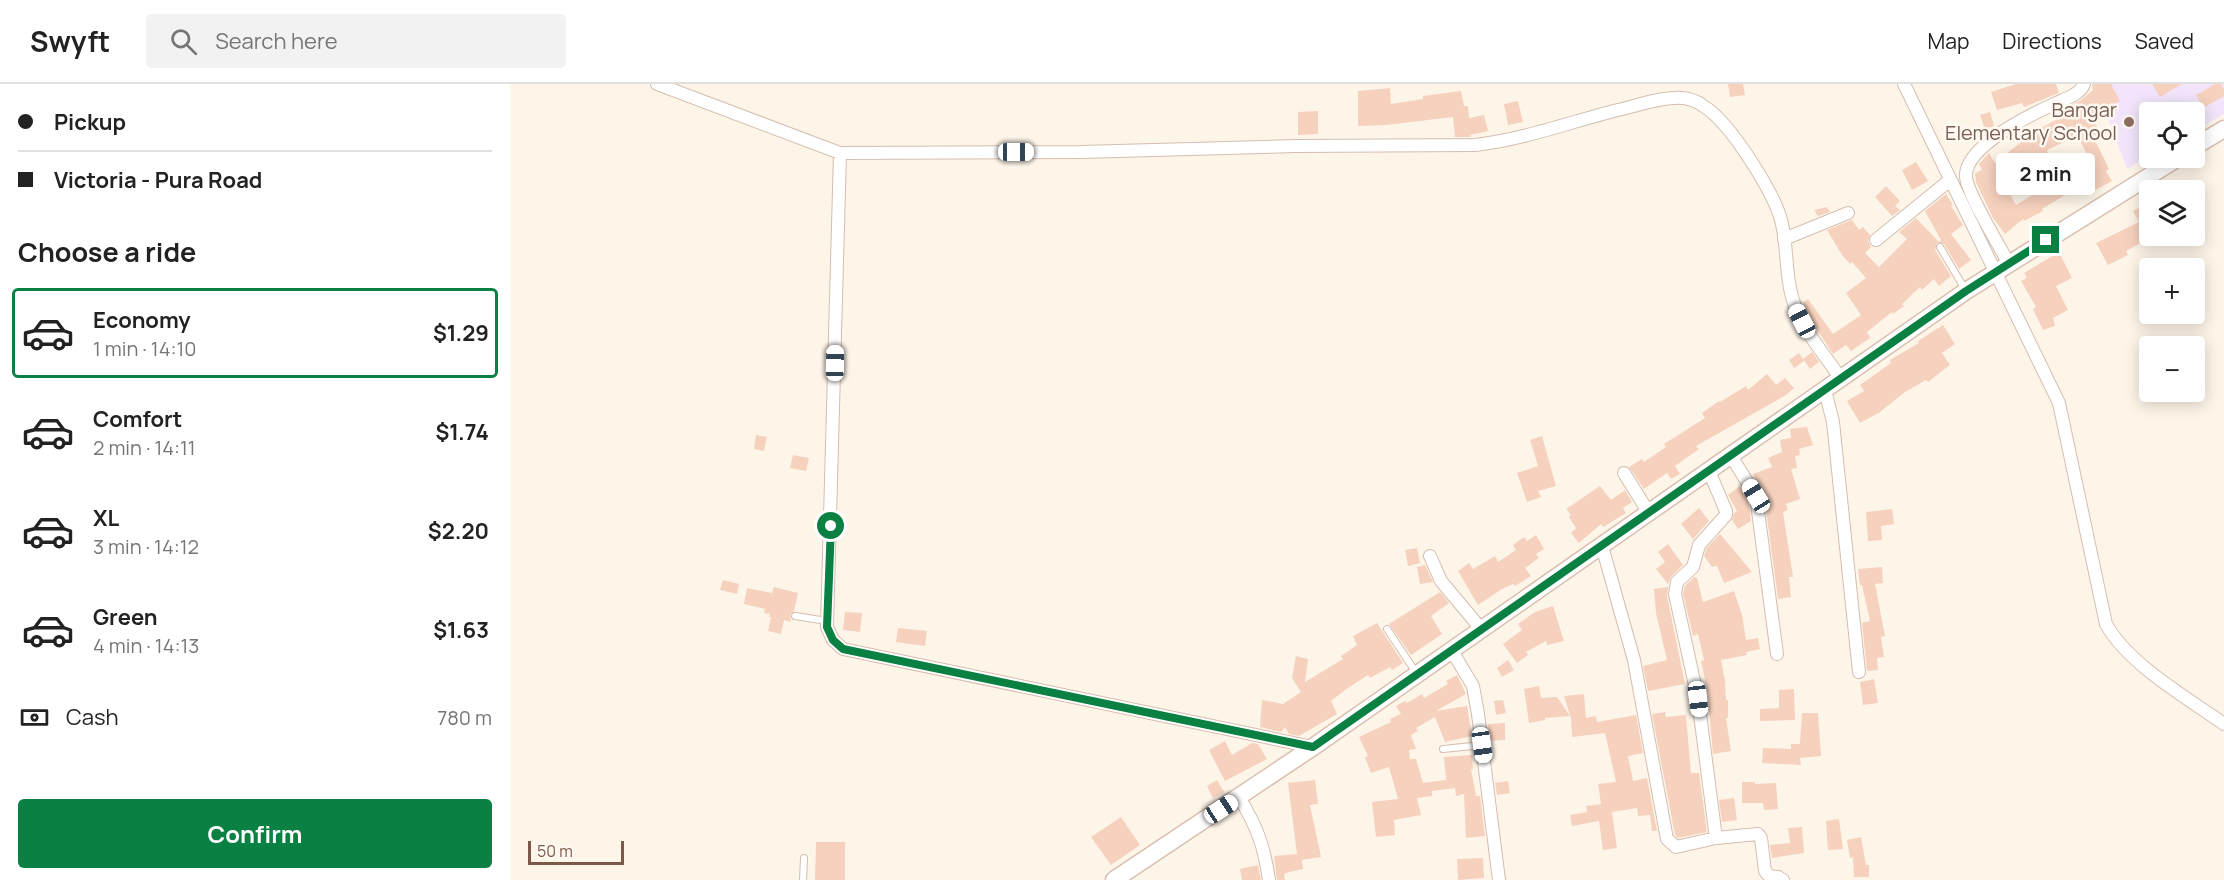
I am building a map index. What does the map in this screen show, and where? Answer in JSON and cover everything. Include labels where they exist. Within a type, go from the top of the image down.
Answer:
[{"type":"main road","points":[[2205,140],[2224,129]]},
{"type":"main road","points":[[1114,880],[1452,651],[1966,291],[2162,168]]},
{"type":"street","points":[[657,84],[840,153],[1081,152],[1296,146],[1475,145],[1503,142],[1603,113],[1676,98],[1690,100],[1706,108],[1724,125],[1751,162],[1774,201],[1782,223],[1790,291],[1796,308],[1841,379]]},
{"type":"street","points":[[1904,84],[1950,180],[2002,268]]},
{"type":"street","points":[[2084,84],[2076,94],[2028,115],[1980,149],[1971,158],[1966,168],[1967,184],[2059,403],[2106,624],[2122,649],[2224,724]]},
{"type":"street","points":[[840,153],[827,621],[827,627],[833,640],[843,649],[1313,747]]},
{"type":"street","points":[[1876,240],[1950,180]]},
{"type":"street","points":[[1784,239],[1848,213]]},
{"type":"street","points":[[1825,390],[1833,422],[1859,672]]},
{"type":"street","points":[[1731,456],[1756,496],[1777,654]]},
{"type":"street","points":[[1709,471],[1726,515],[1699,545],[1693,567],[1677,582],[1675,594],[1698,699],[1716,838]]},
{"type":"street","points":[[1624,473],[1649,513]]},
{"type":"street","points":[[1602,546],[1634,660],[1667,839],[1676,847],[1716,838],[1758,834],[1761,837],[1765,871],[1769,876],[1783,880]]},
{"type":"street","points":[[1430,556],[1441,581],[1482,630]]},
{"type":"street","points":[[1452,651],[1473,686],[1499,880]]},
{"type":"street","points":[[1239,797],[1257,828],[1265,849],[1269,880]]},
{"type":"lane","points":[[1940,247],[1966,291]]},
{"type":"lane","points":[[795,616],[827,621]]},
{"type":"lane","points":[[1387,629],[1417,675]]},
{"type":"lane","points":[[1443,749],[1482,745]]},
{"type":"lane","points":[[803,880],[804,858]]},
{"type":"shaded area","name":"Bangar Elementary School","points":[[2095,84],[2224,84],[2224,114],[2205,125],[2205,102],[2139,102],[2139,162],[2127,169]]},
{"type":"building","points":[[1728,84],[1743,84],[1745,95],[1730,97]]},
{"type":"building","points":[[2016,84],[2056,84],[2059,93],[2024,107],[2022,103],[1997,110],[1991,92]]},
{"type":"building","points":[[2092,84],[2111,84],[2120,101],[2092,117],[2100,132],[2093,136],[2109,169],[2106,171],[2112,181],[2095,190],[2092,184],[2078,192],[2075,189],[2042,209],[2043,211],[2024,221],[2023,219],[2005,234],[1993,218],[1976,182],[1975,173],[1982,170],[1979,164],[1989,153],[1995,163],[2025,139],[2024,137],[2067,114],[2064,108],[2080,101],[2093,90]],"holes":[[[2077,136],[2087,154],[2072,165],[2076,173],[2058,185],[2044,160],[2050,157],[2047,150]],[[2030,169],[2042,189],[2016,205],[2006,187]]]},
{"type":"building","points":[[2152,84],[2182,84],[2160,97]]},
{"type":"building","points":[[2215,84],[2221,84],[2224,90],[2224,96],[2205,107],[2205,102],[2200,102],[2196,95]]},
{"type":"building","points":[[1390,88],[1391,104],[1423,99],[1423,96],[1461,91],[1464,106],[1468,106],[1469,118],[1484,115],[1488,131],[1470,135],[1471,137],[1455,137],[1453,117],[1358,126],[1358,91]]},
{"type":"building","points":[[1518,101],[1523,122],[1508,125],[1504,104]]},
{"type":"building","points":[[1318,111],[1318,134],[1298,135],[1298,112]]},
{"type":"building","points":[[1990,112],[1994,126],[1985,129],[1980,115]]},
{"type":"building","points":[[1916,162],[1928,181],[1912,190],[1902,170]]},
{"type":"building","points":[[1886,186],[1900,201],[1895,206],[1900,210],[1892,216],[1875,197]]},
{"type":"building","points":[[1946,194],[1963,225],[1951,234],[1971,260],[1959,269],[1944,244],[1937,243],[1935,250],[1951,276],[1939,286],[1934,279],[1922,290],[1920,287],[1902,304],[1904,306],[1893,314],[1892,312],[1867,332],[1870,338],[1851,351],[1846,345],[1833,354],[1812,322],[1803,303],[1808,299],[1833,334],[1861,315],[1846,293],[1866,278],[1852,262],[1850,264],[1842,255],[1827,230],[1852,220],[1859,230],[1863,227],[1870,235],[1868,241],[1871,247],[1865,253],[1879,267],[1907,239],[1899,232],[1916,218],[1939,242],[1941,240],[1925,211]]},
{"type":"building","points":[[1827,207],[1830,212],[1818,216],[1814,210]]},
{"type":"building","points":[[2139,208],[2139,222],[2133,211]]},
{"type":"building","points":[[2139,222],[2139,244],[2126,251],[2128,255],[2108,265],[2096,243]]},
{"type":"building","points":[[2059,252],[2072,278],[2056,286],[2068,310],[2053,318],[2055,326],[2043,330],[2033,309],[2036,307],[2021,281],[2027,278],[2024,273]]},
{"type":"building","points":[[1943,325],[1955,344],[1942,353],[1950,365],[1928,382],[1926,380],[1905,392],[1880,412],[1860,423],[1847,401],[1864,391],[1860,385],[1891,363],[1890,360]]},
{"type":"building","points":[[1812,352],[1819,362],[1810,369],[1803,359]]},
{"type":"building","points":[[1799,353],[1804,361],[1794,368],[1789,360]]},
{"type":"building","points":[[1767,374],[1776,385],[1785,378],[1794,388],[1786,395],[1696,446],[1699,449],[1675,466],[1680,474],[1671,479],[1667,473],[1644,489],[1629,467],[1642,459],[1644,462],[1666,447],[1664,444],[1705,418],[1702,413],[1719,401],[1746,386],[1748,390]]},
{"type":"building","points":[[1807,427],[1813,445],[1799,449],[1800,455],[1795,456],[1797,468],[1791,469],[1800,499],[1786,504],[1788,510],[1783,512],[1793,577],[1789,577],[1791,597],[1778,599],[1764,495],[1753,474],[1772,467],[1768,458],[1782,452],[1780,440],[1791,438],[1790,429]]},
{"type":"building","points":[[756,435],[767,437],[764,451],[754,449]]},
{"type":"building","points":[[1542,436],[1556,486],[1538,491],[1541,497],[1527,502],[1517,473],[1538,466],[1530,440]]},
{"type":"building","points":[[793,455],[809,458],[806,471],[790,468]]},
{"type":"building","points":[[1600,486],[1611,500],[1625,490],[1632,502],[1623,508],[1626,513],[1603,527],[1601,524],[1579,543],[1571,533],[1576,528],[1566,509]]},
{"type":"building","points":[[1740,486],[1748,499],[1751,521],[1738,529],[1732,520],[1737,511],[1728,495]]},
{"type":"building","points":[[1699,508],[1709,521],[1693,539],[1681,524]]},
{"type":"building","points":[[1892,509],[1894,524],[1881,526],[1882,540],[1868,541],[1866,512]]},
{"type":"building","points":[[1720,534],[1752,572],[1724,583],[1717,566],[1712,567],[1704,556],[1706,549]]},
{"type":"building","points":[[1536,535],[1544,549],[1536,554],[1539,558],[1525,568],[1531,576],[1515,586],[1513,584],[1502,589],[1478,605],[1458,571],[1469,563],[1473,569],[1495,556],[1498,562],[1516,550],[1513,545],[1524,537],[1527,541]]},
{"type":"building","points":[[1668,544],[1683,565],[1671,577],[1668,584],[1656,569],[1665,562],[1658,552]]},
{"type":"building","points":[[1417,548],[1420,563],[1408,566],[1405,550]]},
{"type":"building","points":[[1425,565],[1433,582],[1420,584],[1417,567]]},
{"type":"building","points":[[1882,567],[1883,583],[1875,584],[1885,636],[1881,637],[1884,657],[1877,658],[1878,670],[1867,671],[1862,623],[1870,621],[1858,569]]},
{"type":"building","points":[[1694,577],[1697,578],[1703,602],[1734,591],[1742,615],[1746,640],[1758,638],[1760,649],[1746,652],[1747,655],[1721,660],[1726,700],[1728,700],[1728,718],[1726,718],[1731,751],[1713,754],[1707,689],[1701,661],[1704,660],[1698,634],[1693,636],[1683,594],[1685,586]]},
{"type":"building","points":[[723,580],[739,584],[737,594],[720,590]]},
{"type":"building","points":[[774,587],[798,593],[794,611],[790,615],[791,622],[784,620],[781,634],[768,631],[771,617],[769,617],[770,614],[764,613],[765,609],[744,604],[747,588],[772,593]]},
{"type":"building","points":[[1668,587],[1667,596],[1685,684],[1648,691],[1643,666],[1667,660],[1656,613],[1654,589]]},
{"type":"building","points":[[1440,592],[1449,603],[1431,616],[1442,634],[1411,655],[1389,624]]},
{"type":"building","points":[[1553,606],[1564,641],[1547,645],[1546,641],[1526,652],[1528,655],[1517,663],[1503,644],[1522,630],[1518,624],[1535,612]]},
{"type":"building","points":[[845,612],[862,613],[860,632],[843,630]]},
{"type":"building","points":[[1377,623],[1403,663],[1392,670],[1390,667],[1370,678],[1368,675],[1345,690],[1331,701],[1337,714],[1299,736],[1289,734],[1285,727],[1281,732],[1260,727],[1262,700],[1283,704],[1301,692],[1292,678],[1296,656],[1308,659],[1305,682],[1343,659],[1341,656],[1357,645],[1353,636]]},
{"type":"building","points":[[898,628],[927,631],[925,646],[896,642]]},
{"type":"building","points":[[1508,660],[1514,670],[1502,677],[1497,668]]},
{"type":"building","points":[[1457,675],[1466,694],[1436,711],[1467,706],[1472,736],[1445,742],[1435,717],[1416,728],[1418,731],[1411,735],[1416,749],[1409,750],[1410,759],[1416,759],[1423,783],[1446,780],[1444,757],[1472,755],[1473,769],[1471,769],[1476,796],[1480,796],[1485,836],[1466,838],[1464,794],[1456,796],[1455,788],[1432,791],[1432,796],[1417,798],[1421,815],[1394,820],[1395,835],[1376,837],[1372,802],[1398,799],[1389,767],[1371,773],[1365,757],[1368,756],[1359,737],[1391,722],[1390,719],[1401,714],[1396,706],[1405,701],[1407,703],[1422,694],[1424,698],[1448,684],[1446,681]]},
{"type":"building","points":[[1874,679],[1878,703],[1863,705],[1860,682]]},
{"type":"building","points":[[1539,686],[1541,698],[1557,697],[1570,716],[1545,718],[1545,720],[1529,723],[1524,689]]},
{"type":"building","points":[[1794,689],[1795,720],[1760,721],[1760,709],[1779,708],[1779,690]]},
{"type":"building","points":[[1584,694],[1586,718],[1596,716],[1597,722],[1636,715],[1643,753],[1628,756],[1633,781],[1647,778],[1657,831],[1652,831],[1650,815],[1638,816],[1637,808],[1612,812],[1617,848],[1603,850],[1599,821],[1572,826],[1570,815],[1587,812],[1586,806],[1601,804],[1598,784],[1616,782],[1605,733],[1572,737],[1571,718],[1564,696]]},
{"type":"building","points":[[1503,700],[1506,713],[1496,715],[1494,701]]},
{"type":"building","points":[[1665,712],[1666,717],[1686,715],[1691,773],[1699,773],[1707,832],[1678,838],[1675,835],[1652,714]]},
{"type":"building","points":[[1802,713],[1818,713],[1821,756],[1800,758],[1801,765],[1762,763],[1763,748],[1791,749],[1791,744],[1800,744]]},
{"type":"building","points":[[1505,723],[1505,740],[1490,741],[1488,724]]},
{"type":"building","points":[[1225,741],[1232,755],[1252,743],[1258,744],[1267,759],[1225,781],[1209,750]]},
{"type":"building","points":[[1217,780],[1224,792],[1213,798],[1207,786]]},
{"type":"building","points":[[1315,780],[1318,804],[1310,805],[1321,857],[1302,860],[1303,869],[1284,874],[1285,880],[1277,880],[1274,856],[1297,854],[1288,783]]},
{"type":"building","points":[[1508,781],[1510,793],[1497,795],[1495,783]]},
{"type":"building","points":[[1742,782],[1776,783],[1778,809],[1764,810],[1763,803],[1742,803]]},
{"type":"building","points":[[1734,798],[1737,820],[1722,822],[1719,800]]},
{"type":"building","points":[[1121,817],[1140,845],[1111,865],[1091,837]]},
{"type":"building","points":[[1839,819],[1843,849],[1828,850],[1826,821]]},
{"type":"building","points":[[1802,827],[1804,853],[1772,858],[1770,845],[1790,843],[1788,828]]},
{"type":"building","points":[[1861,837],[1866,865],[1869,865],[1869,877],[1854,877],[1853,857],[1850,858],[1847,840]]},
{"type":"building","points":[[816,842],[845,842],[845,880],[815,880]]},
{"type":"building","points":[[1483,858],[1484,878],[1458,880],[1457,859]]},
{"type":"building","points":[[1258,865],[1261,880],[1242,880],[1240,869]]},
{"type":"place","name":"Bangar Elementary School","points":[[2129,122]]},
{"type":"route","points":[[831,526],[827,627],[833,640],[843,649],[1313,747],[1966,291],[2046,240]]}]
